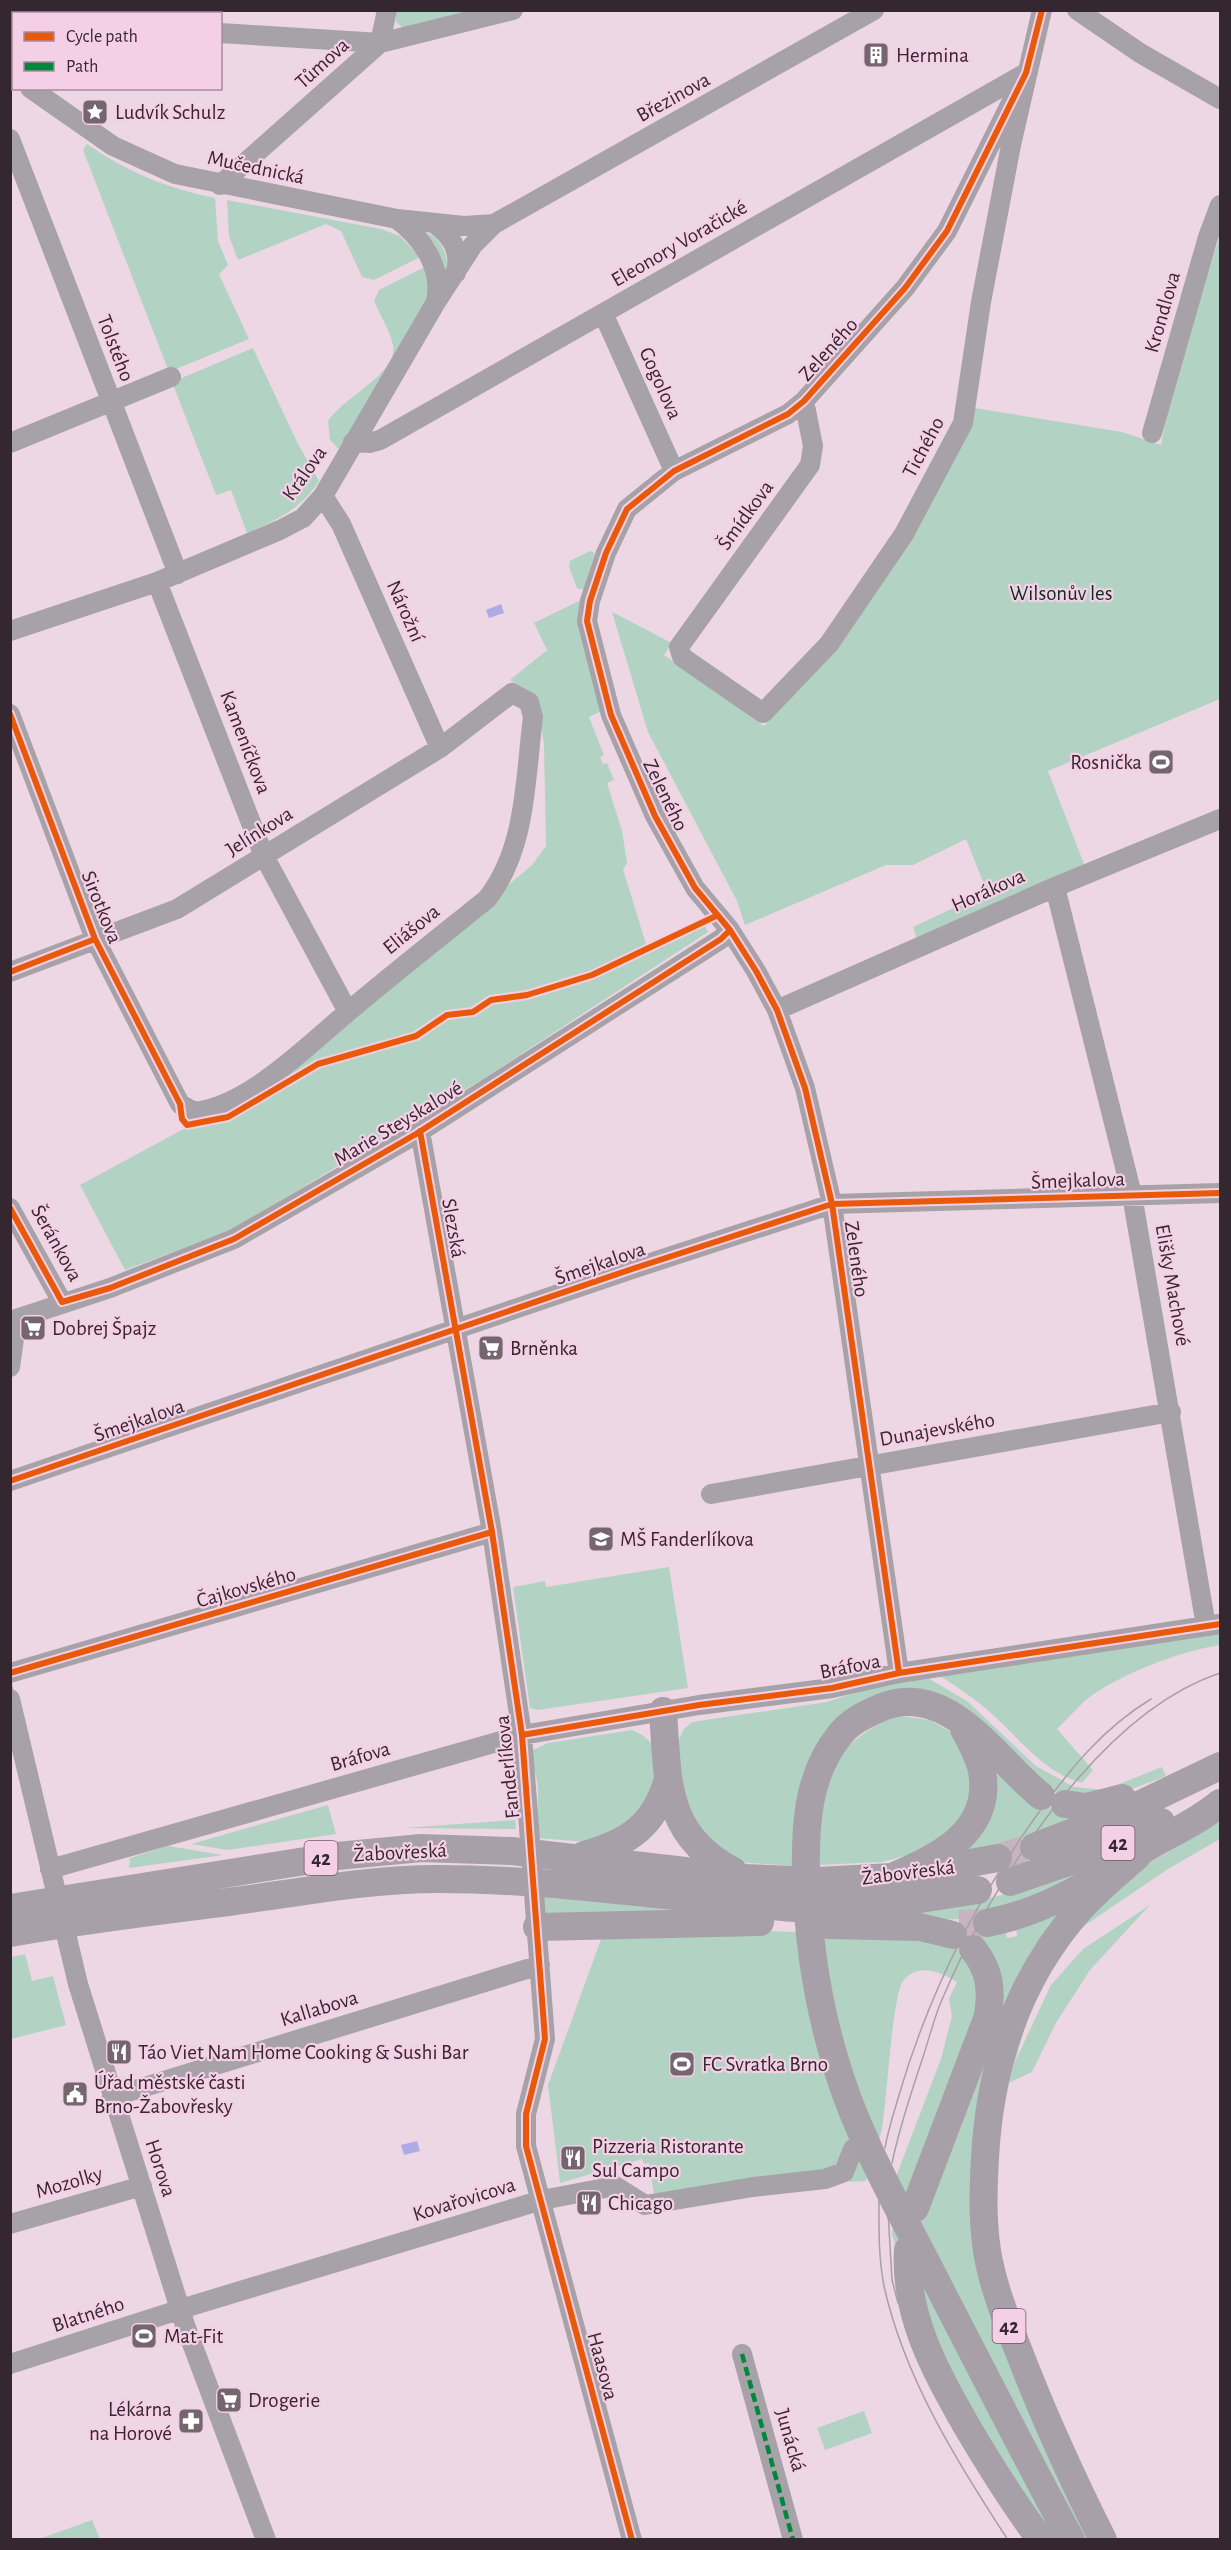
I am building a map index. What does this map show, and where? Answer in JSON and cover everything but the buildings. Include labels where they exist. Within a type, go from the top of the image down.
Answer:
[{"type":"highway","name":"42","points":[[1071,2540],[867,2143],[834,2058],[815,1982],[808,1932],[808,1804],[814,1782],[832,1744],[844,1729],[873,1711],[904,1702],[932,1706],[962,1724],[984,1739],[1053,1800],[1086,1807],[1213,1778]]},
{"type":"highway","points":[[663,1711],[668,1779],[680,1821],[691,1840],[714,1861],[746,1878]]},
{"type":"highway","name":"42","points":[[892,1877],[937,1857],[954,1844],[970,1827],[981,1806],[984,1786],[982,1769],[962,1724]]},
{"type":"highway","name":"42","points":[[1034,1847],[1213,1778]]},
{"type":"highway","name":"Žabovřeská","points":[[13,1920],[131,1887],[337,1856],[421,1848],[512,1851],[746,1878],[807,1897],[892,1877],[1004,1870],[1103,1850],[1213,1778]]},
{"type":"highway","points":[[566,1856],[620,1843],[645,1825],[659,1806],[668,1779]]},
{"type":"highway","name":"42","points":[[987,1923],[1046,1907],[1137,1856],[1221,1803]]},
{"type":"highway","name":"42","points":[[1103,2540],[1068,2471],[998,2299],[989,2263],[982,2199],[993,2088],[1005,2042],[1022,1999],[1046,1954],[1080,1909],[1137,1856]]},
{"type":"highway","name":"Žabovřeská","points":[[13,1920],[139,1914],[366,1883],[435,1879],[514,1880],[684,1898],[807,1897],[875,1906],[978,1890]]},
{"type":"highway","name":"42","points":[[684,1898],[764,1922],[807,1897],[907,1927],[932,1929],[962,1936],[985,1966],[990,1984],[988,2016],[915,2208]]},
{"type":"highway","points":[[537,1927],[764,1922]]},
{"type":"highway","points":[[908,2250],[909,2292],[915,2320],[929,2356],[989,2464],[1041,2540]]},
{"type":"street","points":[[222,33],[380,43],[387,10]]},
{"type":"street","name":"Tůmova","points":[[220,185],[380,43],[513,10]]},
{"type":"street","name":"Březinova","points":[[494,224],[874,10]]},
{"type":"street","name":"Tichého","points":[[679,647],[682,657],[759,712],[766,711],[829,644],[904,534],[965,416],[981,302],[1026,73],[1042,10]]},
{"type":"street","points":[[1077,10],[1140,53],[1221,99]]},
{"type":"street","name":"Eleonory Voračické","points":[[353,442],[369,443],[380,440],[1026,73]]},
{"type":"street","name":"Zeleného","points":[[899,1673],[832,1204],[805,1088],[777,1010],[730,930],[695,888],[655,816],[611,715],[587,621],[590,601],[606,553],[627,509],[674,471],[774,423],[804,401],[905,288],[947,231],[1026,73]]},
{"type":"street","name":"Mučednická","points":[[33,90],[127,154],[175,174],[220,185],[397,219],[464,226],[494,224]]},
{"type":"street","name":"Tolstého","points":[[10,139],[178,574]]},
{"type":"street","name":"Krondlova","points":[[1152,434],[1208,237],[1221,205]]},
{"type":"street","points":[[397,219],[410,229],[426,250],[437,275],[439,287],[436,302]]},
{"type":"street","points":[[435,224],[449,236],[455,246],[458,264],[455,275]]},
{"type":"street","name":"Králova","points":[[10,631],[178,574],[292,525],[309,513],[323,495],[436,302],[473,245],[494,224]]},
{"type":"street","name":"Gogolova","points":[[603,313],[674,471]]},
{"type":"street","points":[[10,443],[171,377]]},
{"type":"street","name":"Šmídkova","points":[[679,647],[810,465],[813,447],[804,401]]},
{"type":"street","name":"Nárožní","points":[[323,495],[341,524],[440,747]]},
{"type":"street","name":"Kameníčkova","points":[[157,582],[264,856],[348,1012]]},
{"type":"street","name":"Jelínkova","points":[[10,972],[177,909],[440,747],[513,693]]},
{"type":"street","name":"Eliášova","points":[[180,1104],[194,1112],[227,1103],[294,1060],[348,1012],[487,899],[500,882],[517,841],[533,717],[529,702],[513,693]]},
{"type":"street","name":"Sirotkova","points":[[10,714],[94,939],[180,1104]]},
{"type":"street","name":"Horákova","points":[[777,1010],[1055,887],[1221,819]]},
{"type":"street","name":"Elišky Machové","points":[[1055,887],[1132,1195],[1171,1412],[1213,1625]]},
{"type":"street","name":"Marie Steyskalové","points":[[10,1323],[62,1302],[110,1288],[234,1239],[420,1131],[721,939],[730,930]]},
{"type":"street","name":"Slezská","points":[[420,1131],[456,1330]]},
{"type":"street","name":"Šmejkalova","points":[[10,1481],[832,1204],[1221,1193]]},
{"type":"street","name":"Šeránkova","points":[[10,1208],[62,1302]]},
{"type":"street","points":[[10,1323],[14,1339],[10,1367]]},
{"type":"street","name":"Fanderlíkova","points":[[456,1330],[492,1532],[522,1735],[546,2039],[526,2115],[526,2146],[542,2200]]},
{"type":"street","name":"Dunajevského","points":[[711,1494],[1171,1412]]},
{"type":"street","name":"Čajkovského","points":[[10,1673],[492,1532]]},
{"type":"street","name":"Bráfova","points":[[50,1869],[522,1735],[663,1711],[832,1688],[899,1673],[1213,1625]]},
{"type":"street","name":"Horova","points":[[10,1699],[69,1955],[112,2097],[180,2309],[266,2540]]},
{"type":"street","name":"Kallabova","points":[[112,2097],[540,1965]]},
{"type":"street","name":"Kovařovicova","points":[[180,2309],[542,2200],[615,2186],[645,2205],[769,2184],[825,2179],[844,2172],[853,2149]]},
{"type":"street","name":"Mozolky","points":[[10,2224],[142,2186]]},
{"type":"street","name":"Haasova","points":[[542,2200],[632,2540]]},
{"type":"street","name":"Blatného","points":[[10,2364],[180,2309]]},
{"type":"street","name":"Junácká","points":[[742,2354],[793,2540]]},
{"type":"green space","points":[[396,11],[480,11],[403,28],[396,22]]},
{"type":"green space","points":[[87,144],[117,163],[148,178],[215,198],[218,241],[228,265],[219,274],[249,339],[169,372],[83,150]]},
{"type":"green space","points":[[227,200],[381,229],[400,236],[420,257],[374,280],[362,277],[341,231],[326,224],[238,260],[229,236]]},
{"type":"green space","points":[[423,232],[434,237],[443,248],[447,261],[446,274]]},
{"type":"green space","name":"Wilsonův les","points":[[1220,235],[1220,699],[1048,771],[1086,869],[917,939],[913,927],[987,892],[966,839],[913,865],[886,865],[745,925],[737,901],[648,732],[612,612],[672,643],[664,655],[764,726],[835,649],[971,425],[975,408],[1122,432],[1161,445],[1174,378]]},
{"type":"green space","points":[[425,267],[429,288],[428,304],[395,363],[339,449],[330,440],[328,421],[335,412],[379,375],[393,355],[392,340],[374,301],[379,290]]},
{"type":"green space","points":[[253,348],[298,444],[319,481],[296,506],[278,518],[247,533],[231,490],[216,495],[172,382]]},
{"type":"green space","points":[[590,551],[595,553],[584,590],[577,588],[569,567],[570,561]]},
{"type":"green space","points":[[581,600],[604,710],[589,717],[604,755],[600,757],[603,764],[607,763],[614,780],[607,783],[622,831],[627,863],[623,869],[646,944],[701,919],[708,932],[483,1079],[230,1231],[125,1270],[80,1185],[178,1132],[232,1106],[286,1073],[532,865],[546,846],[544,744],[537,701],[531,693],[510,680],[547,650],[534,623]]},
{"type":"green space","points":[[669,1567],[688,1688],[538,1710],[530,1708],[513,1587],[545,1581],[546,1587]]},
{"type":"green space","points":[[1220,1632],[1220,1645],[1188,1652],[1153,1664],[1104,1687],[1057,1729],[1093,1770],[1082,1783],[1068,1778],[1044,1763],[985,1708],[939,1675]]},
{"type":"green space","points":[[926,1677],[967,1701],[1036,1766],[1074,1787],[1104,1790],[1162,1767],[1166,1776],[1132,1789],[1063,1796],[1040,1784],[988,1726],[853,1707],[793,1866],[737,1862],[691,1828],[677,1744],[683,1730],[692,1722],[827,1702],[878,1685]]},
{"type":"green space","points":[[899,1716],[930,1720],[951,1732],[964,1747],[975,1790],[957,1829],[915,1853],[882,1862],[818,1865],[825,1795],[841,1756],[855,1740],[874,1727]]},
{"type":"green space","points":[[632,1730],[654,1747],[657,1757],[655,1781],[641,1818],[588,1842],[537,1838],[538,1790],[530,1763],[533,1750],[548,1743]]},
{"type":"green space","points":[[991,1769],[1042,1805],[1076,1815],[1046,1832],[960,1854]]},
{"type":"green space","points":[[328,1805],[336,1834],[228,1850],[191,1844]]},
{"type":"green space","points":[[515,1820],[516,1829],[404,1828]]},
{"type":"green space","points":[[1220,1821],[1220,1839],[1168,1869],[1075,1932],[1133,1873]]},
{"type":"green space","points":[[168,1846],[223,1855],[129,1868],[130,1858]]},
{"type":"green space","points":[[1128,1849],[993,1917],[940,1920],[902,1913],[969,1903],[1026,1889]]},
{"type":"green space","points":[[558,1896],[718,1915],[546,1918],[541,1897],[558,1899]]},
{"type":"green space","points":[[1150,1905],[1090,1970],[1056,2023],[1032,2072],[1004,2085],[1051,1985],[1083,1949]]},
{"type":"green space","points":[[1066,1909],[1054,1929],[975,2196],[1095,2539],[1049,2539],[969,2411],[924,2316],[917,2232],[922,2211],[993,2035],[976,1934],[1005,1930],[1007,1938],[1017,1936],[1016,1928]]},
{"type":"green space","name":"FC Svratka Brno","points":[[717,1929],[916,1937],[963,1950],[985,1983],[901,2265],[892,2234],[897,2174],[941,2059],[952,2016],[949,1999],[957,1982],[937,1972],[922,1970],[909,1975],[903,1981],[899,1991],[882,2128],[866,2181],[849,2182],[847,2171],[654,2194],[649,2163],[644,2164],[642,2159],[560,2183],[548,2085],[603,1934]]},
{"type":"green space","points":[[10,1952],[12,1957],[25,1954],[32,1981],[53,1976],[66,2025],[11,2039]]},
{"type":"green space","points":[[864,2411],[872,2433],[825,2450],[817,2428]]},
{"type":"green space","points":[[92,2520],[100,2539],[39,2539]]},
{"type":"water","points":[[501,604],[504,613],[489,618],[486,610]]},
{"type":"water","points":[[417,2141],[420,2151],[404,2155],[401,2145]]},
{"type":"tunnel","points":[[998,1858],[1034,1847]]},
{"type":"tunnel","points":[[959,1924],[987,1923]]},
{"type":"tram line","points":[[892,2163],[905,2113],[941,2002],[988,1908],[1018,1858],[1052,1810],[1090,1765],[1131,1726],[1175,1694],[1220,1673]]},
{"type":"tram line","points":[[10,1678],[30,1771],[76,1954],[189,2325],[269,2540]]},
{"type":"tram line","points":[[885,2148],[899,2095],[924,2020],[956,1949],[993,1881],[1037,1815],[1074,1766],[1117,1723],[1151,1699]]},
{"type":"tram line","points":[[879,2194],[882,2274],[893,2320],[905,2353],[934,2418],[1008,2540]]},
{"type":"tram line","points":[[888,2212],[892,2280],[898,2303]]},
{"type":"marked path","points":[[742,2354],[793,2540]]},
{"type":"cycle path","points":[[899,1673],[832,1204],[805,1088],[777,1010],[756,971],[730,930],[695,888],[655,816],[611,715],[587,621],[590,601],[606,553],[627,509],[674,471],[788,414],[804,401],[905,288],[947,231],[1026,73],[1042,10]]},
{"type":"cycle path","points":[[10,714],[95,939],[180,1104],[182,1119],[187,1125],[228,1117],[318,1064],[416,1036],[447,1015],[473,1012],[491,1000],[527,995],[592,975],[718,915]]},
{"type":"cycle path","points":[[10,1208],[62,1302],[110,1288],[234,1239],[416,1134],[721,939],[730,930]]},
{"type":"cycle path","points":[[10,972],[95,939]]},
{"type":"cycle path","points":[[420,1131],[492,1532],[522,1735],[545,2039],[526,2114],[526,2146],[632,2540]]},
{"type":"cycle path","points":[[10,1481],[635,1268],[832,1204],[1220,1193]]},
{"type":"cycle path","points":[[10,1673],[492,1532]]},
{"type":"cycle path","points":[[522,1735],[699,1705],[832,1688],[899,1673],[1220,1624]]},
{"type":"place","name":"Hermina","points":[[876,55]]},
{"type":"place","name":"Ludvík Schulz","points":[[95,112]]},
{"type":"place","name":"Rosnička","points":[[1161,762]]},
{"type":"place","name":"Dobrej Špajz","points":[[33,1328]]},
{"type":"place","name":"Brněnka","points":[[491,1348]]},
{"type":"place","name":"MŠ Fanderlíkova","points":[[601,1539]]},
{"type":"place","name":"Táo Viet Nam Home Cooking & Sushi Bar","points":[[119,2052]]},
{"type":"place","name":"FC Svratka Brno","points":[[682,2064]]},
{"type":"place","name":"Úřad městské časti Brno-Žabovřesky","points":[[75,2094]]},
{"type":"place","name":"Pizzeria Ristorante Sul Campo","points":[[573,2158]]},
{"type":"place","name":"Chicago","points":[[589,2203]]},
{"type":"place","name":"Mat-Fit","points":[[144,2336]]},
{"type":"place","name":"Drogerie","points":[[229,2400]]},
{"type":"place","name":"Lékárna na Horové","points":[[191,2421]]}]
